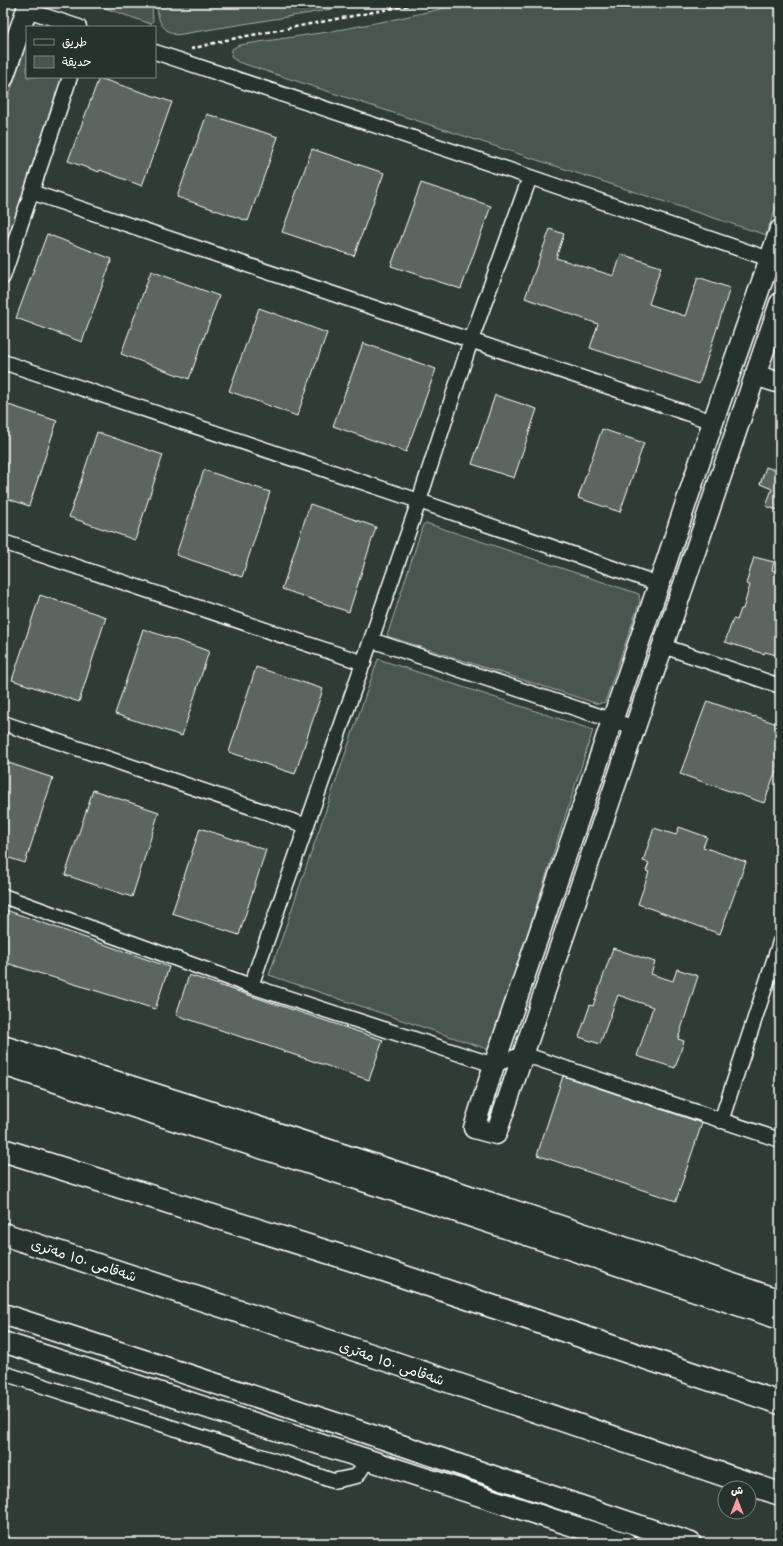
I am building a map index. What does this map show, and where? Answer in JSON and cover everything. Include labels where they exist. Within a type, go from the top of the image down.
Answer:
[{"type":"highway","points":[[3,1150],[372,1266],[780,1403]]},
{"type":"highway","name":"شەقامی ١٥٠ مەتری","points":[[3,1234],[399,1365],[780,1494]]},
{"type":"street","points":[[3,78],[6,57],[28,6],[77,26]]},
{"type":"street","points":[[161,53],[530,176],[769,259]]},
{"type":"street","points":[[3,277],[70,78]]},
{"type":"street","points":[[251,986],[372,640],[471,340],[530,176]]},
{"type":"street","points":[[32,192],[713,422]]},
{"type":"street","points":[[780,230],[713,422],[494,1065],[474,1128],[496,1134],[755,375],[772,354],[780,303]]},
{"type":"street","points":[[3,362],[419,501],[659,584]]},
{"type":"street","points":[[755,375],[780,383]]},
{"type":"street","points":[[3,542],[364,663]]},
{"type":"street","points":[[372,640],[635,728]]},
{"type":"street","points":[[663,646],[780,686]]},
{"type":"street","points":[[3,723],[307,826]]},
{"type":"street","points":[[3,896],[251,986],[494,1065],[523,1054],[780,1140]]},
{"type":"street","points":[[720,1121],[780,942]]},
{"type":"street","points":[[3,1046],[207,1110],[589,1235],[780,1300]]},
{"type":"street","points":[[3,1065],[394,1191],[780,1320]]},
{"type":"street","points":[[3,1314],[331,1421],[691,1543]]},
{"type":"street","points":[[3,1342],[626,1543]]},
{"type":"street","points":[[3,1373],[333,1481],[357,1476],[368,1459]]},
{"type":"path","points":[[161,53],[422,3]]},
{"type":"green space","points":[[90,3],[152,3],[153,21],[151,24]]},
{"type":"green space","points":[[157,3],[362,3],[311,13],[176,35],[160,23]]},
{"type":"green space","points":[[467,3],[780,3],[780,196],[766,235],[238,62],[231,57],[232,49],[239,45],[327,32],[391,20]]},
{"type":"green space","points":[[26,45],[26,78],[62,78],[3,252],[3,113]]},
{"type":"green space","points":[[426,523],[639,594],[640,601],[605,702],[598,704],[387,636],[423,525]]},
{"type":"green space","points":[[378,659],[593,730],[490,1050],[269,975]]},
{"type":"building","points":[[99,78],[172,102],[142,186],[100,170],[99,172],[68,161]]},
{"type":"building","points":[[207,114],[278,137],[248,221],[177,197]]},
{"type":"building","points":[[312,149],[384,173],[354,256],[282,232]]},
{"type":"building","points":[[421,183],[491,206],[461,289],[391,266]]},
{"type":"building","points":[[550,229],[564,234],[556,258],[614,276],[621,254],[661,267],[649,304],[685,316],[698,277],[730,288],[699,384],[590,348],[598,324],[525,298]]},
{"type":"building","points":[[47,234],[112,259],[82,342],[16,318]]},
{"type":"building","points":[[151,271],[219,296],[189,379],[121,354]]},
{"type":"building","points":[[259,308],[327,333],[297,416],[229,391]]},
{"type":"building","points":[[363,343],[436,369],[406,452],[333,426]]},
{"type":"building","points":[[495,395],[537,409],[514,478],[472,464]]},
{"type":"building","points":[[3,403],[57,421],[29,506],[3,497]]},
{"type":"building","points":[[602,429],[644,443],[620,512],[578,498]]},
{"type":"building","points":[[97,432],[163,455],[135,540],[69,517]]},
{"type":"building","points":[[766,467],[780,472],[780,511],[766,506],[772,489],[760,484]]},
{"type":"building","points":[[204,470],[270,492],[242,577],[176,555]]},
{"type":"building","points":[[310,504],[376,527],[349,612],[282,589]]},
{"type":"building","points":[[754,557],[774,562],[772,570],[780,573],[780,656],[765,652],[764,654],[725,642],[733,619],[737,620],[741,609],[743,609],[750,585],[746,584]]},
{"type":"building","points":[[40,595],[106,617],[79,702],[12,680]]},
{"type":"building","points":[[143,629],[209,651],[182,736],[115,714]]},
{"type":"building","points":[[256,667],[323,689],[295,774],[229,752]]},
{"type":"building","points":[[707,701],[780,725],[780,759],[764,803],[680,774]]},
{"type":"building","points":[[3,761],[53,778],[25,863],[3,856]]},
{"type":"building","points":[[93,790],[159,812],[132,897],[65,875]]},
{"type":"building","points":[[679,827],[707,837],[703,847],[746,862],[720,934],[638,904],[649,872],[646,871],[649,863],[643,861],[654,828],[676,835]]},
{"type":"building","points":[[200,828],[266,850],[239,935],[172,913]]},
{"type":"building","points":[[3,909],[169,967],[155,1009],[3,962]]},
{"type":"building","points":[[613,948],[655,962],[651,974],[673,981],[677,969],[698,976],[678,1039],[684,1041],[675,1068],[637,1056],[653,1007],[618,995],[600,1044],[579,1037],[590,1005],[593,1006]]},
{"type":"building","points":[[189,975],[383,1040],[369,1080],[176,1015]]},
{"type":"building","points":[[563,1076],[702,1123],[676,1201],[537,1155]]}]
